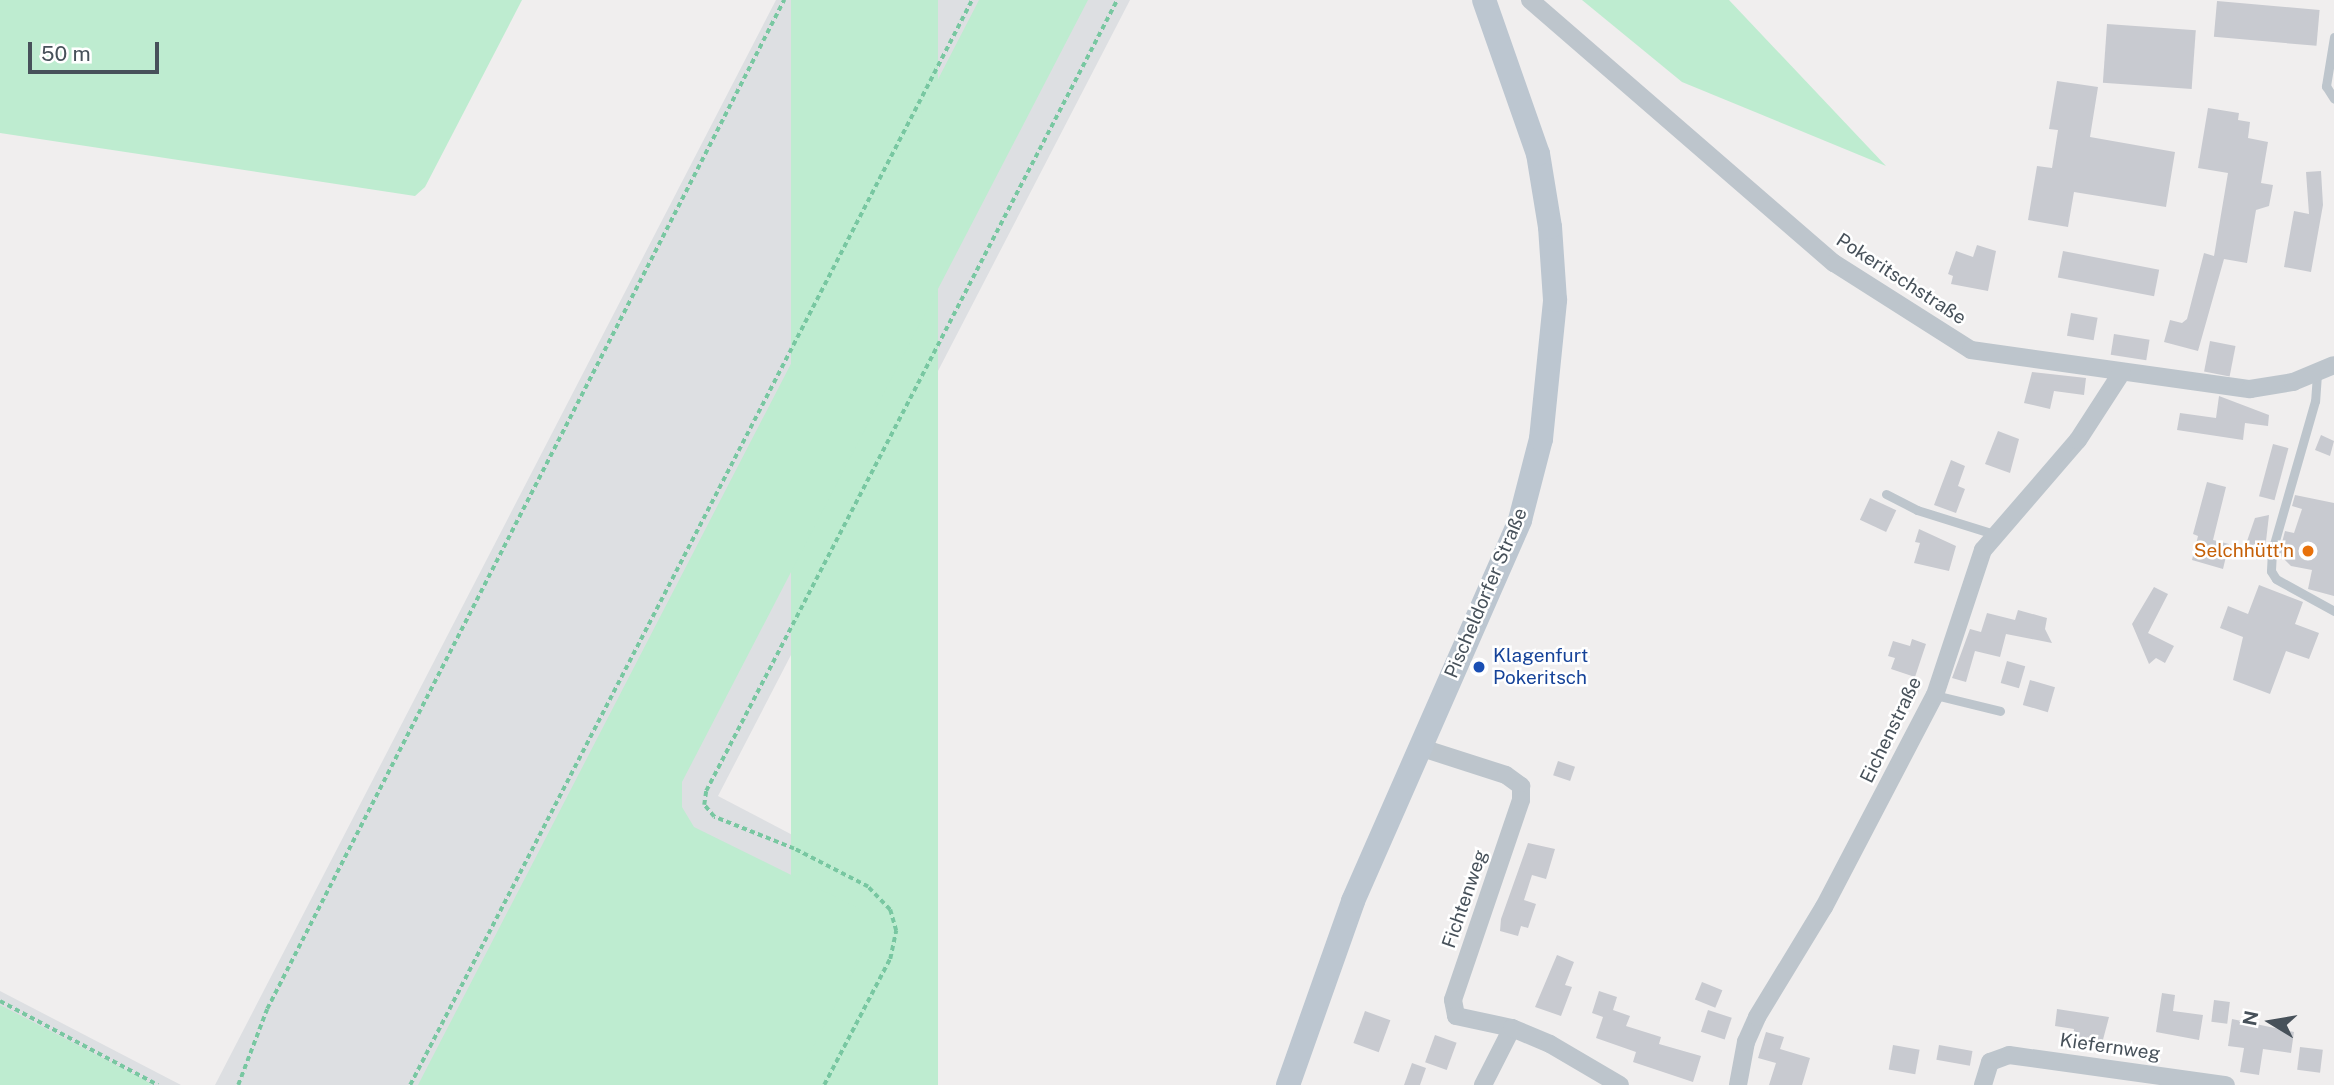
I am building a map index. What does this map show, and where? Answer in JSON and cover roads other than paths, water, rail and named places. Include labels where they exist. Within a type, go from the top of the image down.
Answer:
[{"type":"main road","name":"Pischeldorfer Straße","points":[[1288,1085],[1353,901],[1520,520],[1541,439],[1552,370],[1553,263],[1538,155],[1484,0]]},
{"type":"street","name":"Pokeritschstraße","points":[[1530,0],[1834,263],[1971,350],[2250,389],[2317,374],[2334,365]]},
{"type":"street","name":"Eichenstraße","points":[[1738,1085],[1746,1042],[1757,1017],[1824,907],[1935,695],[1983,550],[1994,534],[2078,440],[2122,372]]},
{"type":"street","name":"Fichtenweg","points":[[1419,747],[1506,775],[1521,786],[1521,800],[1453,1000],[1455,1016],[1512,1028]]},
{"type":"street","points":[[1483,1085],[1512,1028],[1549,1044],[1620,1085]]},
{"type":"street","name":"Kiefernweg","points":[[1983,1085],[1990,1062],[2009,1055],[2186,1082],[2226,1085]]},
{"type":"lane","points":[[2334,37],[2326,86],[2334,99]]},
{"type":"lane","points":[[2317,374],[2315,401],[2272,551],[2271,572],[2276,579],[2334,611]]},
{"type":"lane","points":[[1886,494],[1917,510],[1994,534]]},
{"type":"lane","points":[[1935,695],[2000,711]]},
{"type":"place","name":"Selchhütt'n","points":[[2308,551]]},
{"type":"place","name":"Klagenfurt Pokeritsch","points":[[1479,667]]}]
